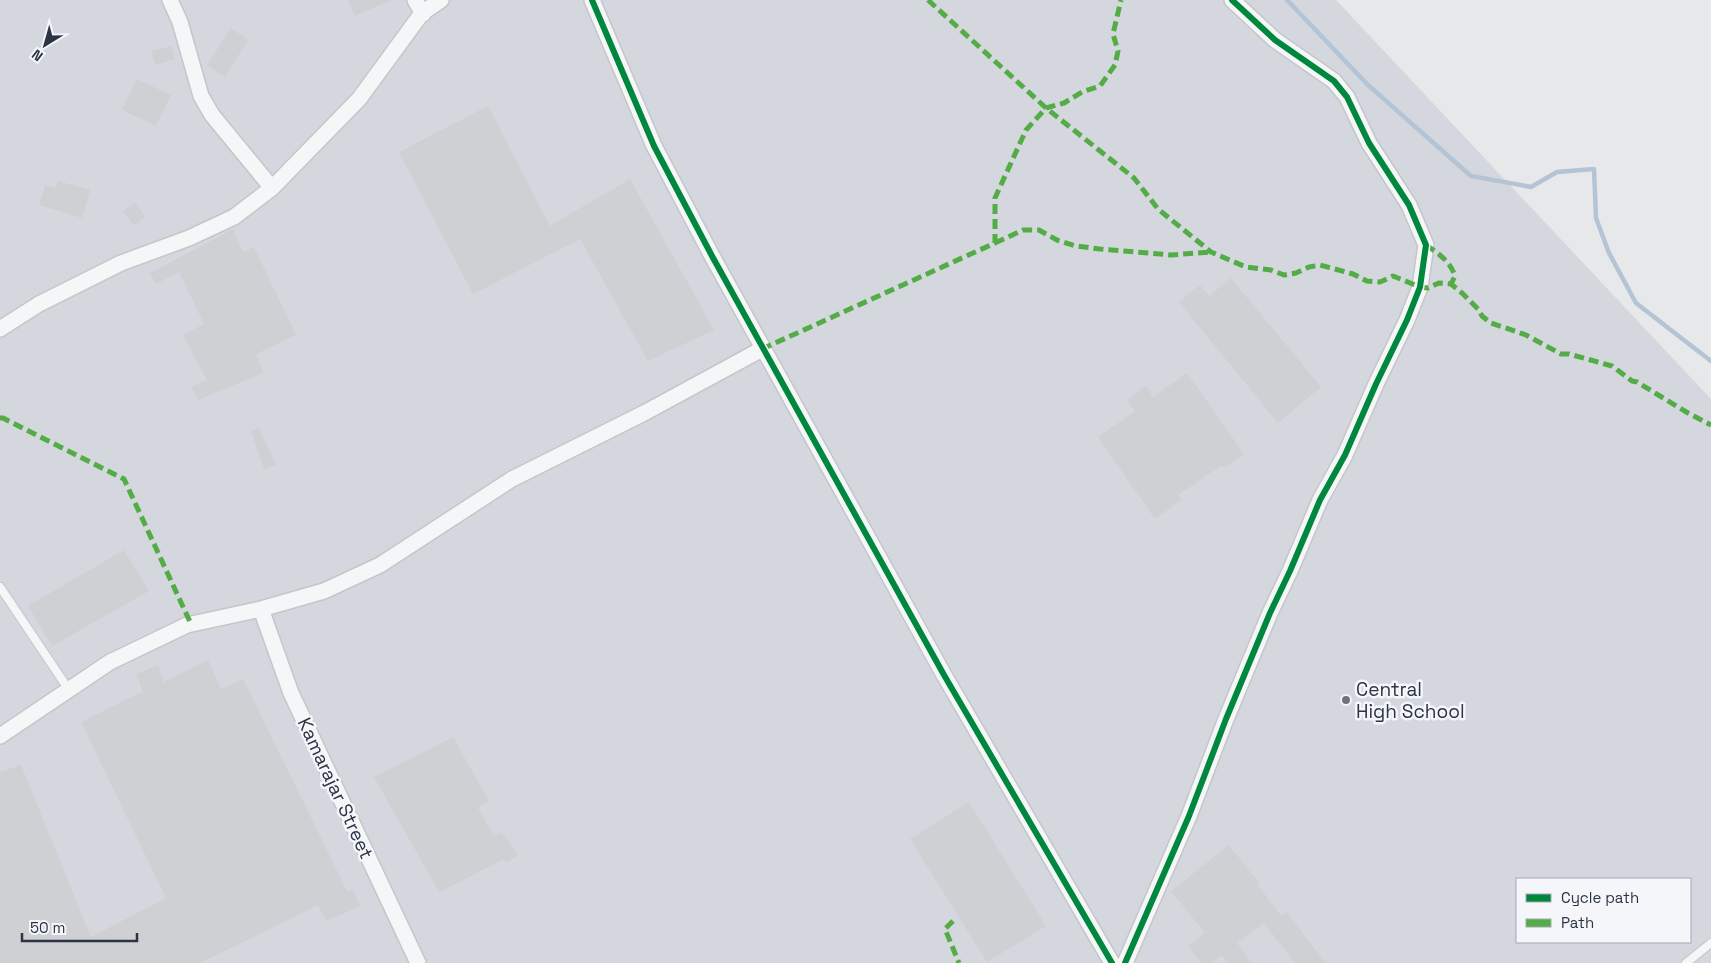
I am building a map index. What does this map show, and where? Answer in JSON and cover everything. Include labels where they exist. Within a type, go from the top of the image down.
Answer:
[{"type":"street","points":[[170,0],[180,22],[201,96],[212,115],[272,188]]},
{"type":"street","points":[[415,0],[423,14]]},
{"type":"street","points":[[0,329],[39,304],[121,263],[189,238],[234,217],[272,188],[358,99],[413,25],[423,14],[441,0]]},
{"type":"street","points":[[592,0],[654,146],[762,349],[944,675],[1112,963]]},
{"type":"street","points":[[1125,963],[1189,816],[1226,719],[1270,613],[1320,500],[1345,455],[1407,320],[1420,287],[1426,251],[1426,244],[1409,205],[1369,143],[1347,98],[1334,81],[1275,40],[1232,0]]},
{"type":"street","points":[[0,736],[110,662],[187,625],[261,609],[324,591],[380,565],[512,479],[646,412],[762,349]]},
{"type":"street","name":"Kamarajar Street","points":[[261,609],[291,693],[418,963]]},
{"type":"lane","points":[[0,587],[69,690]]},
{"type":"lane","points":[[1686,963],[1711,943]]},
{"type":"shaded area","points":[[0,0],[1336,0],[1711,399],[1711,963],[0,963]]},
{"type":"building","points":[[348,0],[391,0],[355,16]]},
{"type":"building","points":[[231,28],[248,40],[225,77],[207,65]]},
{"type":"building","points":[[171,46],[175,59],[155,65],[151,51]]},
{"type":"building","points":[[137,79],[171,95],[156,126],[122,110]]},
{"type":"building","points":[[488,106],[550,226],[630,179],[714,330],[648,361],[580,239],[473,294],[399,152]]},
{"type":"building","points":[[58,181],[90,190],[82,218],[39,205],[45,185],[56,188]]},
{"type":"building","points":[[135,203],[145,217],[134,225],[123,211]]},
{"type":"building","points":[[233,229],[243,252],[254,247],[296,335],[256,354],[263,373],[198,400],[191,387],[207,380],[183,335],[204,324],[179,272],[156,284],[150,273]]},
{"type":"building","points":[[1231,278],[1321,387],[1278,423],[1179,302],[1200,285],[1209,296]]},
{"type":"building","points":[[1187,373],[1244,454],[1224,468],[1222,465],[1178,495],[1181,500],[1155,519],[1098,437],[1135,411],[1127,400],[1146,386],[1153,397]]},
{"type":"building","points":[[259,428],[276,465],[264,469],[251,431]]},
{"type":"building","points":[[124,550],[149,591],[52,646],[28,606]]},
{"type":"building","points":[[208,660],[221,689],[243,679],[347,891],[352,890],[361,906],[326,921],[318,905],[200,963],[0,963],[0,772],[21,765],[91,937],[166,898],[81,722],[142,692],[137,674],[158,665],[163,682]]},
{"type":"building","points":[[453,737],[489,801],[478,808],[494,836],[502,832],[518,855],[506,863],[504,859],[439,892],[374,777]]},
{"type":"building","points":[[969,802],[1046,926],[987,962],[910,839]]},
{"type":"building","points":[[1229,845],[1259,883],[1257,884],[1281,916],[1286,912],[1326,963],[1295,963],[1264,923],[1237,943],[1252,963],[1228,963],[1222,955],[1211,963],[1201,963],[1188,946],[1205,933],[1171,891]]},
{"type":"waterway","points":[[1287,0],[1368,85],[1471,176],[1531,187],[1557,172],[1594,169],[1596,218],[1609,253],[1636,303],[1711,361]]},
{"type":"marked path","points":[[928,0],[1046,108],[1134,178],[1158,209],[1211,252],[1246,267],[1271,270],[1284,275],[1320,265],[1353,274],[1367,281],[1380,282],[1393,276],[1420,287],[1428,288],[1439,283],[1451,284],[1491,323],[1526,335],[1561,354],[1569,354],[1612,366],[1632,381],[1637,382],[1711,425]]},
{"type":"marked path","points":[[762,349],[995,243],[995,198],[1026,130],[1046,108],[1064,103],[1082,92],[1100,86],[1115,65],[1118,51],[1113,34],[1121,0]]},
{"type":"marked path","points":[[995,243],[1023,230],[1039,230],[1057,240],[1076,246],[1171,255],[1211,252]]},
{"type":"marked path","points":[[1426,245],[1439,254],[1450,266],[1455,276],[1451,284]]},
{"type":"marked path","points":[[0,418],[124,479],[191,624]]},
{"type":"marked path","points":[[953,921],[945,929],[959,963]]},
{"type":"cycle path","points":[[592,0],[654,146],[712,256],[944,675],[1112,963]]},
{"type":"cycle path","points":[[1125,963],[1189,816],[1226,719],[1270,613],[1320,500],[1345,455],[1407,320],[1420,287],[1426,245],[1409,205],[1369,143],[1347,97],[1334,81],[1275,40],[1232,0]]},
{"type":"place","name":"Central High School","points":[[1346,700]]}]
